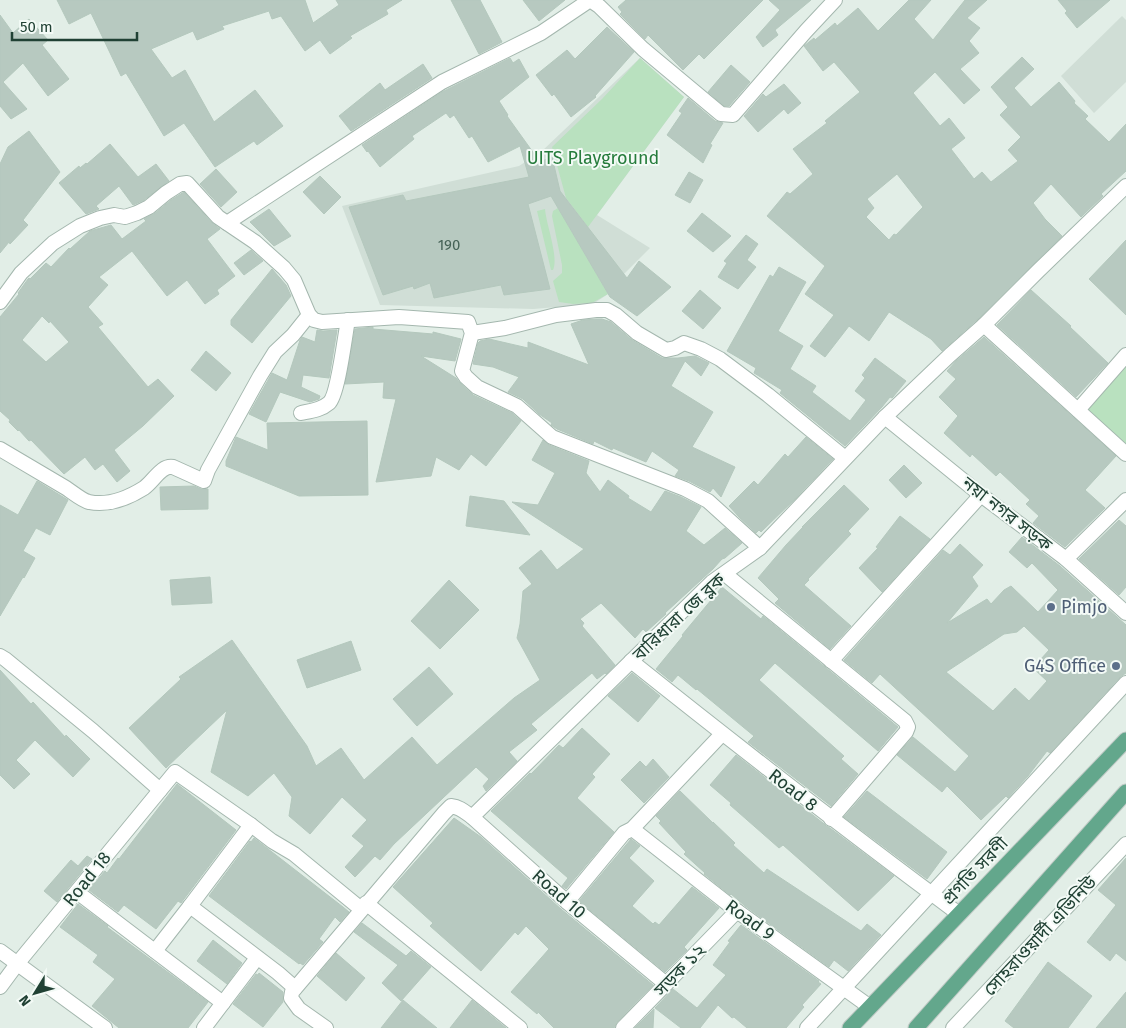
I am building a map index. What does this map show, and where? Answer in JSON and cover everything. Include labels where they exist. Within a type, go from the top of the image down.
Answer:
[{"type":"main road","name":"প্রগতি সরণী","points":[[850,1028],[1126,740]]},
{"type":"main road","points":[[916,1028],[1126,792]]},
{"type":"street","points":[[227,223],[442,82],[541,32],[590,0],[602,3],[643,48],[721,114],[734,115],[835,0]]},
{"type":"street","points":[[0,302],[21,273],[53,242],[80,226],[100,218],[114,215],[125,217],[137,213],[149,207],[180,184],[187,183],[218,217],[255,242],[284,268],[294,280],[309,314],[314,320],[322,322],[399,317],[468,322],[472,333],[462,371],[466,378],[477,387],[517,406],[552,436],[685,489],[708,501],[760,548]]},
{"type":"street","name":"বারিধারা জে ব্লক","points":[[472,817],[712,582],[760,548],[886,417],[950,354],[984,325],[1126,186]]},
{"type":"street","points":[[472,333],[506,328],[556,315],[607,310],[637,333],[666,350],[676,348],[684,343],[720,359],[768,395],[845,458]]},
{"type":"street","points":[[0,449],[88,502],[105,503],[121,500],[145,487],[163,468],[168,466],[204,481],[212,462],[275,352],[293,335],[309,314]]},
{"type":"street","points":[[301,414],[320,409],[331,402],[336,388],[348,320]]},
{"type":"street","points":[[984,325],[1126,454]]},
{"type":"street","points":[[1078,410],[1126,355]]},
{"type":"street","name":"নয়া নগর সড়ক","points":[[886,417],[981,495],[1066,559],[1126,613]]},
{"type":"street","points":[[832,662],[981,495]]},
{"type":"street","points":[[1066,559],[1126,500]]},
{"type":"street","points":[[725,574],[905,721],[908,727],[906,732],[831,819]]},
{"type":"street","points":[[0,656],[93,731],[160,790]]},
{"type":"street","name":"Road 8","points":[[631,661],[831,819],[959,914]]},
{"type":"street","points":[[807,1028],[1126,683]]},
{"type":"street","points":[[567,902],[624,833],[632,829],[722,734]]},
{"type":"street","name":"Road 18","points":[[0,987],[175,772],[251,825]]},
{"type":"street","name":"Road 10","points":[[364,906],[444,813],[452,806],[457,807],[472,817],[567,902],[666,984]]},
{"type":"street","points":[[155,951],[251,825],[364,906],[520,1028]]},
{"type":"street","name":"Road 9","points":[[632,829],[737,911],[870,1007]]},
{"type":"street","name":"সোহরাওয়ার্দী এভিনিউ","points":[[953,1028],[1126,844]]},
{"type":"street","points":[[76,892],[223,1003]]},
{"type":"street","points":[[190,906],[294,988]]},
{"type":"street","points":[[321,1027],[299,1009],[291,998],[292,992],[364,906]]},
{"type":"street","name":"সড়ক ১২","points":[[623,1028],[737,911]]},
{"type":"street","points":[[0,951],[104,1028]]},
{"type":"street","points":[[204,1028],[257,958]]},
{"type":"shaded area","points":[[1122,16],[1126,20],[1126,82],[1094,113],[1061,76]]},
{"type":"shaded area","points":[[640,58],[684,97],[597,215],[650,248],[624,274],[608,294],[593,304],[533,309],[380,305],[342,206],[519,166],[542,151]]},
{"type":"green space","name":"UITS Playground","points":[[640,58],[684,97],[588,227],[566,198],[552,147],[602,99]]},
{"type":"green space","points":[[558,208],[608,294],[592,303],[573,304],[559,302],[553,281],[562,273],[562,265],[552,216],[553,211]]},
{"type":"green space","points":[[545,209],[553,249],[553,270],[551,270],[537,211]]},
{"type":"green space","points":[[1126,362],[1126,448],[1083,407]]},
{"type":"building","points":[[57,0],[305,0],[313,23],[339,5],[336,0],[402,0],[386,10],[388,14],[350,36],[352,38],[330,54],[320,40],[305,51],[281,16],[272,19],[269,11],[222,26],[224,29],[197,40],[193,31],[151,49],[172,78],[185,70],[214,122],[255,90],[283,126],[257,145],[254,141],[215,167],[184,123],[164,136],[126,73],[121,76],[91,13],[69,24]]},
{"type":"building","points":[[451,0],[480,0],[502,42],[479,54]]},
{"type":"building","points":[[523,0],[565,0],[539,21]]},
{"type":"building","points":[[626,0],[763,0],[704,59],[699,54],[683,70],[648,35],[645,39],[620,14],[622,12],[618,7]]},
{"type":"building","points":[[769,0],[811,0],[775,30],[778,35],[763,47],[756,37],[780,10]]},
{"type":"building","points":[[909,0],[931,0],[914,19],[933,40],[965,0],[987,0],[967,18],[980,28],[969,41],[979,53],[960,69],[980,90],[964,104],[935,72],[913,93],[940,126],[949,118],[965,138],[951,149],[974,179],[982,172],[991,182],[1018,161],[1008,150],[1021,137],[1000,115],[1008,107],[991,87],[1022,57],[1034,69],[1014,88],[1031,107],[1059,82],[1075,101],[1074,103],[1088,116],[1085,119],[1109,142],[1126,124],[1126,171],[1101,194],[1103,196],[1081,217],[1051,184],[1033,203],[1045,219],[1062,236],[978,319],[942,351],[931,339],[889,312],[869,341],[849,326],[825,357],[810,346],[834,315],[805,294],[825,266],[767,216],[787,192],[790,194],[813,174],[793,149],[827,123],[825,121],[860,92],[834,62],[823,71],[804,46],[814,38],[815,40],[835,23],[837,26],[858,8],[878,31]],"holes":[[[897,174],[923,207],[889,240],[866,217],[874,208],[867,199]]]},
{"type":"building","points":[[1058,0],[1110,0],[1077,28],[1065,13],[1067,11]]},
{"type":"building","points":[[0,15],[13,33],[29,19],[48,40],[42,45],[69,79],[48,96],[23,63],[3,82],[27,109],[11,119],[0,106]]},
{"type":"building","points":[[607,27],[634,52],[596,97],[571,117],[554,94],[552,96],[536,75],[567,50],[575,59]]},
{"type":"building","points":[[510,58],[513,63],[519,59],[529,77],[499,101],[507,116],[540,162],[552,157],[560,191],[627,278],[639,261],[671,287],[637,316],[610,297],[551,196],[528,204],[550,289],[504,295],[501,285],[434,298],[430,283],[414,289],[413,286],[383,295],[349,207],[403,195],[406,201],[529,177],[520,146],[488,162],[472,136],[469,138],[454,115],[450,118],[446,113],[412,136],[414,139],[380,167],[362,145],[442,92]]},
{"type":"building","points":[[423,64],[432,78],[351,131],[339,116],[380,83],[385,90]]},
{"type":"building","points":[[731,65],[750,82],[729,106],[724,106],[708,92]]},
{"type":"building","points":[[784,84],[801,103],[788,114],[784,109],[758,132],[744,116],[763,94],[766,97]]},
{"type":"building","points":[[688,98],[715,121],[723,123],[710,144],[712,145],[703,163],[667,135],[682,113],[679,111]]},
{"type":"building","points":[[29,131],[60,172],[23,220],[28,225],[0,253],[0,164],[8,147]]},
{"type":"building","points":[[110,144],[138,177],[156,164],[169,181],[144,200],[133,205],[119,186],[96,206],[99,209],[86,214],[59,183],[79,166],[80,168],[87,164]]},
{"type":"building","points":[[216,169],[237,192],[221,207],[200,184]]},
{"type":"building","points":[[689,172],[703,180],[690,203],[675,195]]},
{"type":"building","points":[[320,176],[341,197],[324,214],[303,192]]},
{"type":"building","points":[[184,192],[212,223],[220,229],[207,239],[235,276],[217,290],[219,294],[205,304],[187,280],[167,296],[132,251],[99,277],[108,285],[88,307],[103,324],[98,327],[148,387],[158,379],[174,396],[143,426],[114,450],[130,471],[117,482],[103,464],[95,470],[85,457],[64,474],[31,440],[29,441],[18,431],[0,411],[0,317],[19,294],[29,278],[46,263],[51,267],[69,248],[90,231],[111,225],[122,239],[146,221],[144,219],[154,214]],"holes":[[[42,316],[49,323],[50,321],[69,342],[46,362],[22,340]]]},
{"type":"building","points":[[269,209],[291,236],[274,246],[250,222]]},
{"type":"building","points":[[702,213],[731,236],[713,252],[687,231]]},
{"type":"building","points":[[746,235],[758,244],[747,260],[756,267],[738,289],[718,277],[727,263],[724,261]]},
{"type":"building","points":[[1126,240],[1126,315],[1089,279]]},
{"type":"building","points":[[251,250],[263,261],[244,275],[234,263]]},
{"type":"building","points":[[779,267],[806,282],[778,331],[803,346],[790,369],[816,386],[812,392],[850,421],[866,400],[855,391],[865,378],[862,375],[875,358],[906,381],[845,446],[780,393],[782,390],[754,373],[756,368],[727,351],[770,275],[773,277]]},
{"type":"building","points":[[272,269],[286,285],[291,296],[252,343],[231,325],[231,320]]},
{"type":"building","points":[[700,290],[721,308],[703,329],[682,311]]},
{"type":"building","points":[[1031,290],[1108,363],[1076,397],[997,325]]},
{"type":"building","points":[[602,319],[611,322],[632,340],[662,358],[695,356],[709,363],[701,376],[685,361],[671,386],[713,412],[692,447],[735,467],[721,497],[713,488],[710,492],[675,476],[679,470],[652,451],[646,462],[613,448],[612,450],[594,441],[593,444],[557,429],[523,399],[508,392],[519,377],[493,367],[473,364],[478,343],[489,339],[528,348],[528,342],[589,365],[571,324],[583,320]]},
{"type":"building","points":[[373,327],[373,329],[433,334],[433,332],[461,339],[455,361],[421,356],[456,378],[473,395],[512,413],[521,421],[486,466],[471,454],[459,470],[436,457],[431,476],[376,482],[396,399],[383,398],[384,382],[345,384],[355,329]]},
{"type":"building","points":[[317,330],[337,330],[329,378],[303,375],[301,387],[320,396],[319,399],[310,402],[280,392],[266,422],[249,414],[272,373],[287,380],[300,340],[302,337],[315,342]]},
{"type":"building","points":[[984,337],[1116,456],[1085,490],[1105,508],[1065,547],[1033,523],[1039,516],[1026,504],[1030,500],[1000,472],[996,476],[972,454],[970,457],[944,433],[958,416],[939,397],[956,379],[947,371]]},
{"type":"building","points":[[206,351],[231,373],[216,391],[191,370]]},
{"type":"building","points":[[367,421],[368,495],[299,496],[226,466],[226,461],[236,437],[268,450],[267,423]]},
{"type":"building","points":[[806,437],[833,459],[761,532],[759,530],[756,533],[729,506],[754,481],[758,485],[785,454],[788,457]]},
{"type":"building","points":[[543,440],[549,445],[589,461],[586,473],[600,492],[608,480],[629,496],[628,498],[651,512],[665,491],[701,507],[686,531],[704,545],[725,528],[742,543],[722,559],[646,632],[643,629],[635,638],[601,603],[580,619],[584,623],[582,626],[615,665],[606,674],[597,679],[592,673],[531,724],[537,730],[509,752],[517,761],[486,791],[483,786],[489,779],[476,767],[394,844],[380,860],[375,856],[355,877],[345,867],[364,846],[352,836],[367,820],[342,797],[310,834],[289,816],[292,797],[274,773],[248,796],[211,772],[227,710],[166,768],[129,728],[181,679],[179,677],[232,640],[307,746],[316,766],[341,748],[364,780],[412,737],[437,765],[514,698],[540,680],[517,638],[523,591],[532,584],[519,568],[541,550],[557,570],[584,549],[512,502],[538,505],[555,473],[532,460]]},
{"type":"building","points":[[904,465],[922,483],[906,498],[889,480]]},
{"type":"building","points":[[37,481],[68,500],[50,535],[36,528],[23,551],[35,558],[0,616],[0,505],[18,515]]},
{"type":"building","points":[[844,485],[869,509],[848,531],[851,534],[804,585],[851,626],[830,649],[775,603],[779,599],[758,578],[802,527]]},
{"type":"building","points":[[194,486],[208,489],[208,509],[161,510],[160,487]]},
{"type":"building","points":[[470,496],[504,501],[530,535],[466,526]]},
{"type":"building","points":[[900,516],[930,539],[882,592],[859,568],[878,548],[876,547]]},
{"type":"building","points":[[1119,520],[1126,526],[1126,587],[1119,595],[1079,559]]},
{"type":"building","points":[[1022,537],[1060,566],[1126,625],[1126,673],[1120,677],[1050,753],[1047,751],[1008,798],[1006,796],[981,820],[947,786],[942,792],[897,755],[913,737],[955,772],[969,756],[880,674],[872,683],[844,660],[943,550],[950,555],[960,544],[983,565],[972,577],[978,586],[947,623],[987,599],[991,604],[1004,590],[1011,586],[1038,612],[1058,590],[1032,563],[1027,568],[1009,552]],"holes":[[[1024,626],[1049,650],[1033,668],[1047,681],[1029,701],[1015,688],[993,711],[946,672],[1004,634],[1017,632]]]},
{"type":"building","points":[[210,577],[212,603],[172,605],[170,580]]},
{"type":"building","points":[[449,580],[479,610],[440,649],[411,621]]},
{"type":"building","points":[[722,587],[761,619],[763,616],[898,727],[878,751],[775,663],[759,680],[844,756],[841,759],[858,774],[831,806],[748,742],[754,736],[697,689],[678,675],[672,682],[656,669]]},
{"type":"building","points":[[351,641],[361,670],[307,688],[297,660]]},
{"type":"building","points":[[429,667],[453,694],[417,726],[393,699]]},
{"type":"building","points":[[0,670],[31,704],[33,702],[65,737],[66,735],[90,759],[73,777],[35,740],[16,760],[30,774],[14,789],[0,775]]},
{"type":"building","points":[[632,673],[660,696],[638,722],[608,696]]},
{"type":"building","points":[[582,728],[610,754],[592,774],[595,777],[577,798],[614,832],[566,889],[562,886],[568,878],[491,811],[559,745],[563,748]]},
{"type":"building","points":[[736,755],[826,826],[894,876],[858,911],[783,845],[779,848],[710,785]]},
{"type":"building","points":[[653,759],[669,777],[644,803],[621,780],[640,761],[646,767]]},
{"type":"building","points":[[177,784],[236,830],[181,903],[178,901],[156,929],[124,905],[118,912],[89,890],[105,871],[107,873],[119,859]]},
{"type":"building","points":[[680,791],[735,843],[733,845],[764,873],[767,869],[861,931],[867,924],[881,935],[848,971],[834,960],[829,967],[730,895],[704,874],[684,854],[686,852],[659,823],[661,821],[656,816]]},
{"type":"building","points":[[867,791],[947,852],[927,879],[844,817]]},
{"type":"building","points":[[454,818],[481,837],[561,909],[653,985],[617,1022],[614,1028],[554,1028],[538,1012],[537,1014],[511,992],[549,949],[526,926],[518,935],[515,932],[481,971],[430,926],[433,923],[393,887]]},
{"type":"building","points":[[254,838],[349,912],[340,922],[335,917],[319,939],[323,942],[303,965],[299,964],[209,896]]},
{"type":"building","points":[[631,839],[640,846],[629,858],[654,881],[632,906],[653,924],[655,922],[659,925],[692,887],[719,908],[684,947],[687,950],[665,972],[579,901]]},
{"type":"building","points":[[87,856],[92,859],[57,902],[44,891],[71,860],[78,866]]},
{"type":"building","points":[[1126,858],[1126,961],[1116,953],[1110,961],[1087,942],[1116,905],[1098,890]]},
{"type":"building","points":[[78,904],[208,1002],[188,1028],[119,1028],[92,1006],[115,979],[93,962],[98,955],[60,927]]},
{"type":"building","points":[[362,923],[406,956],[411,951],[431,967],[401,1001],[382,983],[398,965],[354,932]]},
{"type":"building","points":[[741,925],[821,984],[802,1005],[804,1007],[786,1028],[747,1028],[718,1005],[700,1028],[681,1028],[655,1008],[673,989],[697,1008],[726,975],[713,965]]},
{"type":"building","points":[[213,940],[242,963],[227,984],[197,961]]},
{"type":"building","points":[[336,953],[365,978],[346,1001],[317,976]]},
{"type":"building","points":[[1048,962],[1092,996],[1068,1028],[1014,1028],[1005,1021]]},
{"type":"building","points":[[259,973],[283,992],[283,1002],[263,1027],[233,1004],[256,974],[258,975]]},
{"type":"building","points":[[1126,992],[1126,1028],[1096,1028],[1107,1015]]},
{"type":"building","points":[[403,1000],[437,1028],[381,1028]]},
{"type":"building","points":[[472,1000],[506,1028],[450,1028]]},
{"type":"building","points":[[654,1009],[653,1028],[635,1028]]},
{"type":"place","name":"Pimjo","points":[[1051,607]]},
{"type":"place","name":"G4S Office","points":[[1116,666]]}]
